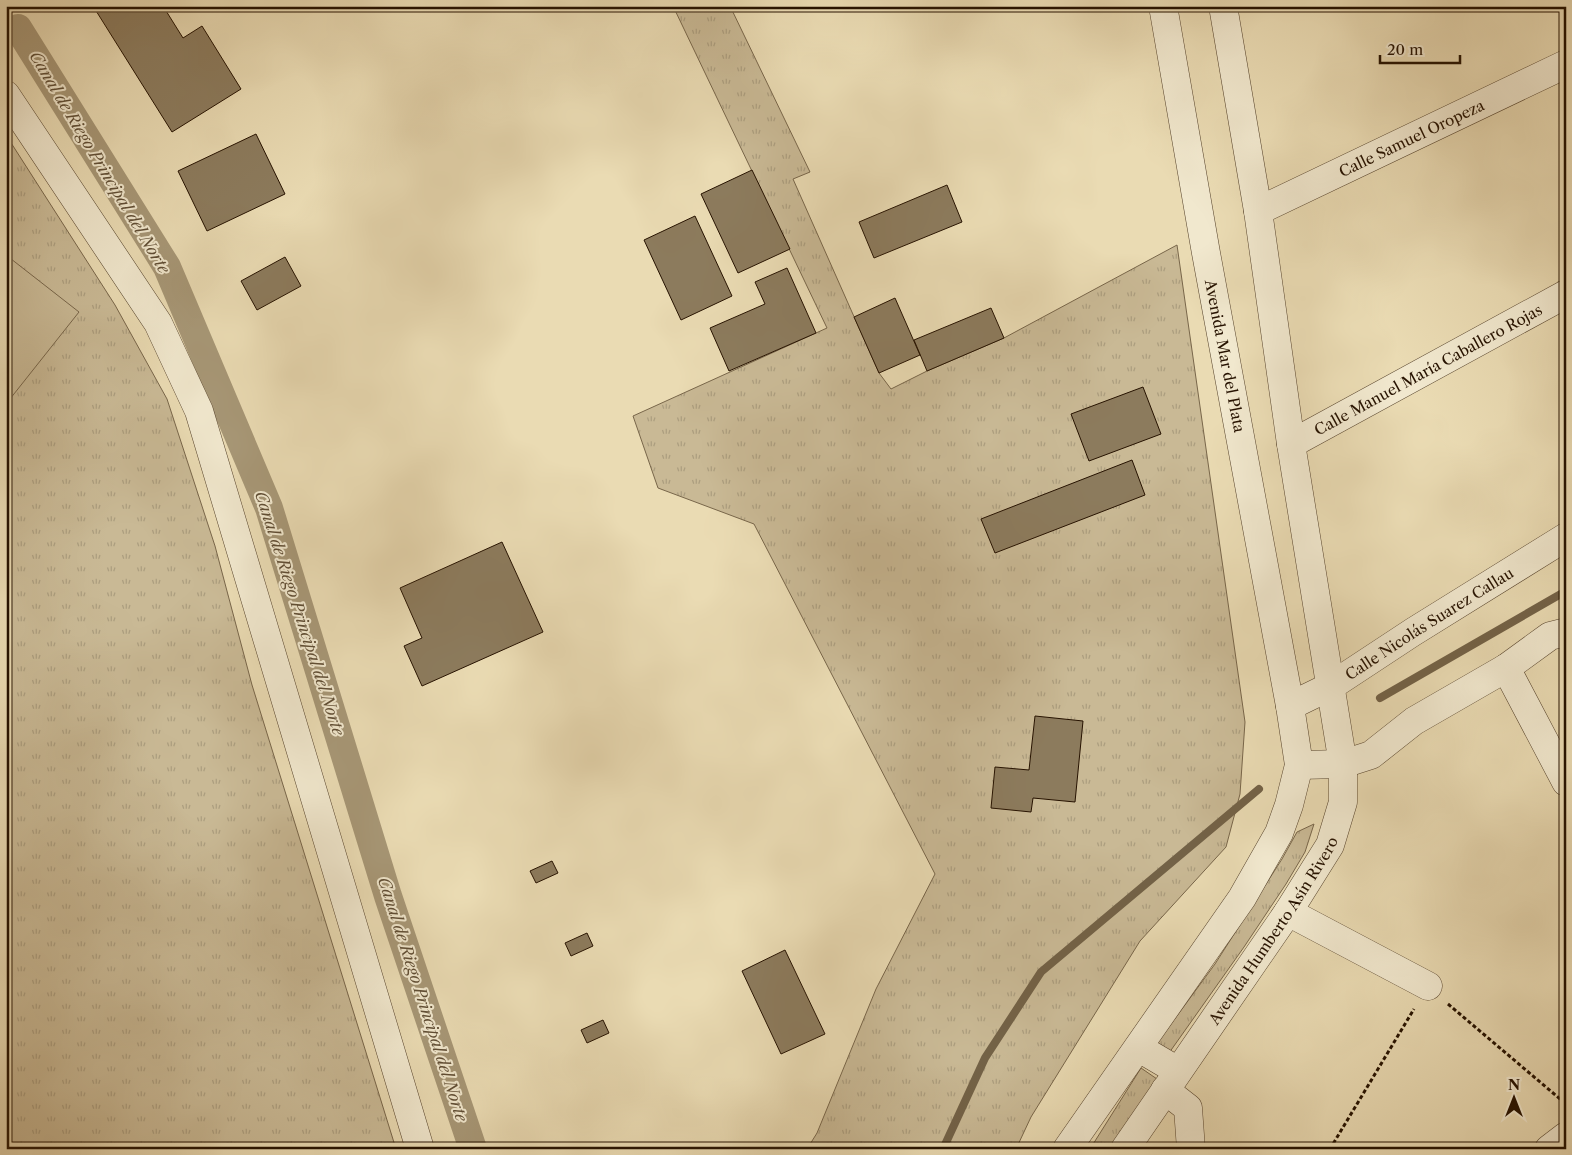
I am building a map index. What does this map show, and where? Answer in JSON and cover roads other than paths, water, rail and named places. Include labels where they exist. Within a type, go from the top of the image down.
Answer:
[{"type":"street","name":"Avenida Mar del Plata","points":[[1162,6],[1290,706]]},
{"type":"street","points":[[1223,6],[1258,211],[1291,444],[1331,686]]},
{"type":"street","name":"Calle Samuel Oropeza","points":[[1258,211],[1566,64]]},
{"type":"street","points":[[6,95],[158,323],[199,411],[420,1149]]},
{"type":"street","name":"Calle Manuel María Caballero Rojas","points":[[1291,444],[1566,294]]},
{"type":"street","name":"Calle Nicolás Suarez Callau","points":[[1290,706],[1331,686],[1566,537]]},
{"type":"street","points":[[1299,765],[1343,764],[1371,755],[1414,721],[1506,668],[1550,636],[1566,632]]},
{"type":"street","points":[[1506,668],[1566,782]]},
{"type":"street","name":"Avenida Humberto Asín Rivero","points":[[1125,1149],[1288,912],[1330,845],[1343,802],[1343,764],[1331,686]]},
{"type":"street","points":[[1067,1149],[1242,898],[1279,833],[1289,805],[1299,765],[1290,706]]},
{"type":"street","points":[[1288,912],[1428,986]]},
{"type":"street","points":[[1139,1048],[1171,1080],[1188,1108],[1192,1149]]},
{"type":"street","points":[[1549,1149],[1566,1136]]},
{"type":"waterway","name":"Canal de Riego Principal del Norte","points":[[18,28],[167,267],[269,508],[388,896],[473,1149]]},
{"type":"waterway","points":[[1380,698],[1566,591]]},
{"type":"waterway","points":[[943,1149],[985,1058],[1041,972],[1259,789]]}]
